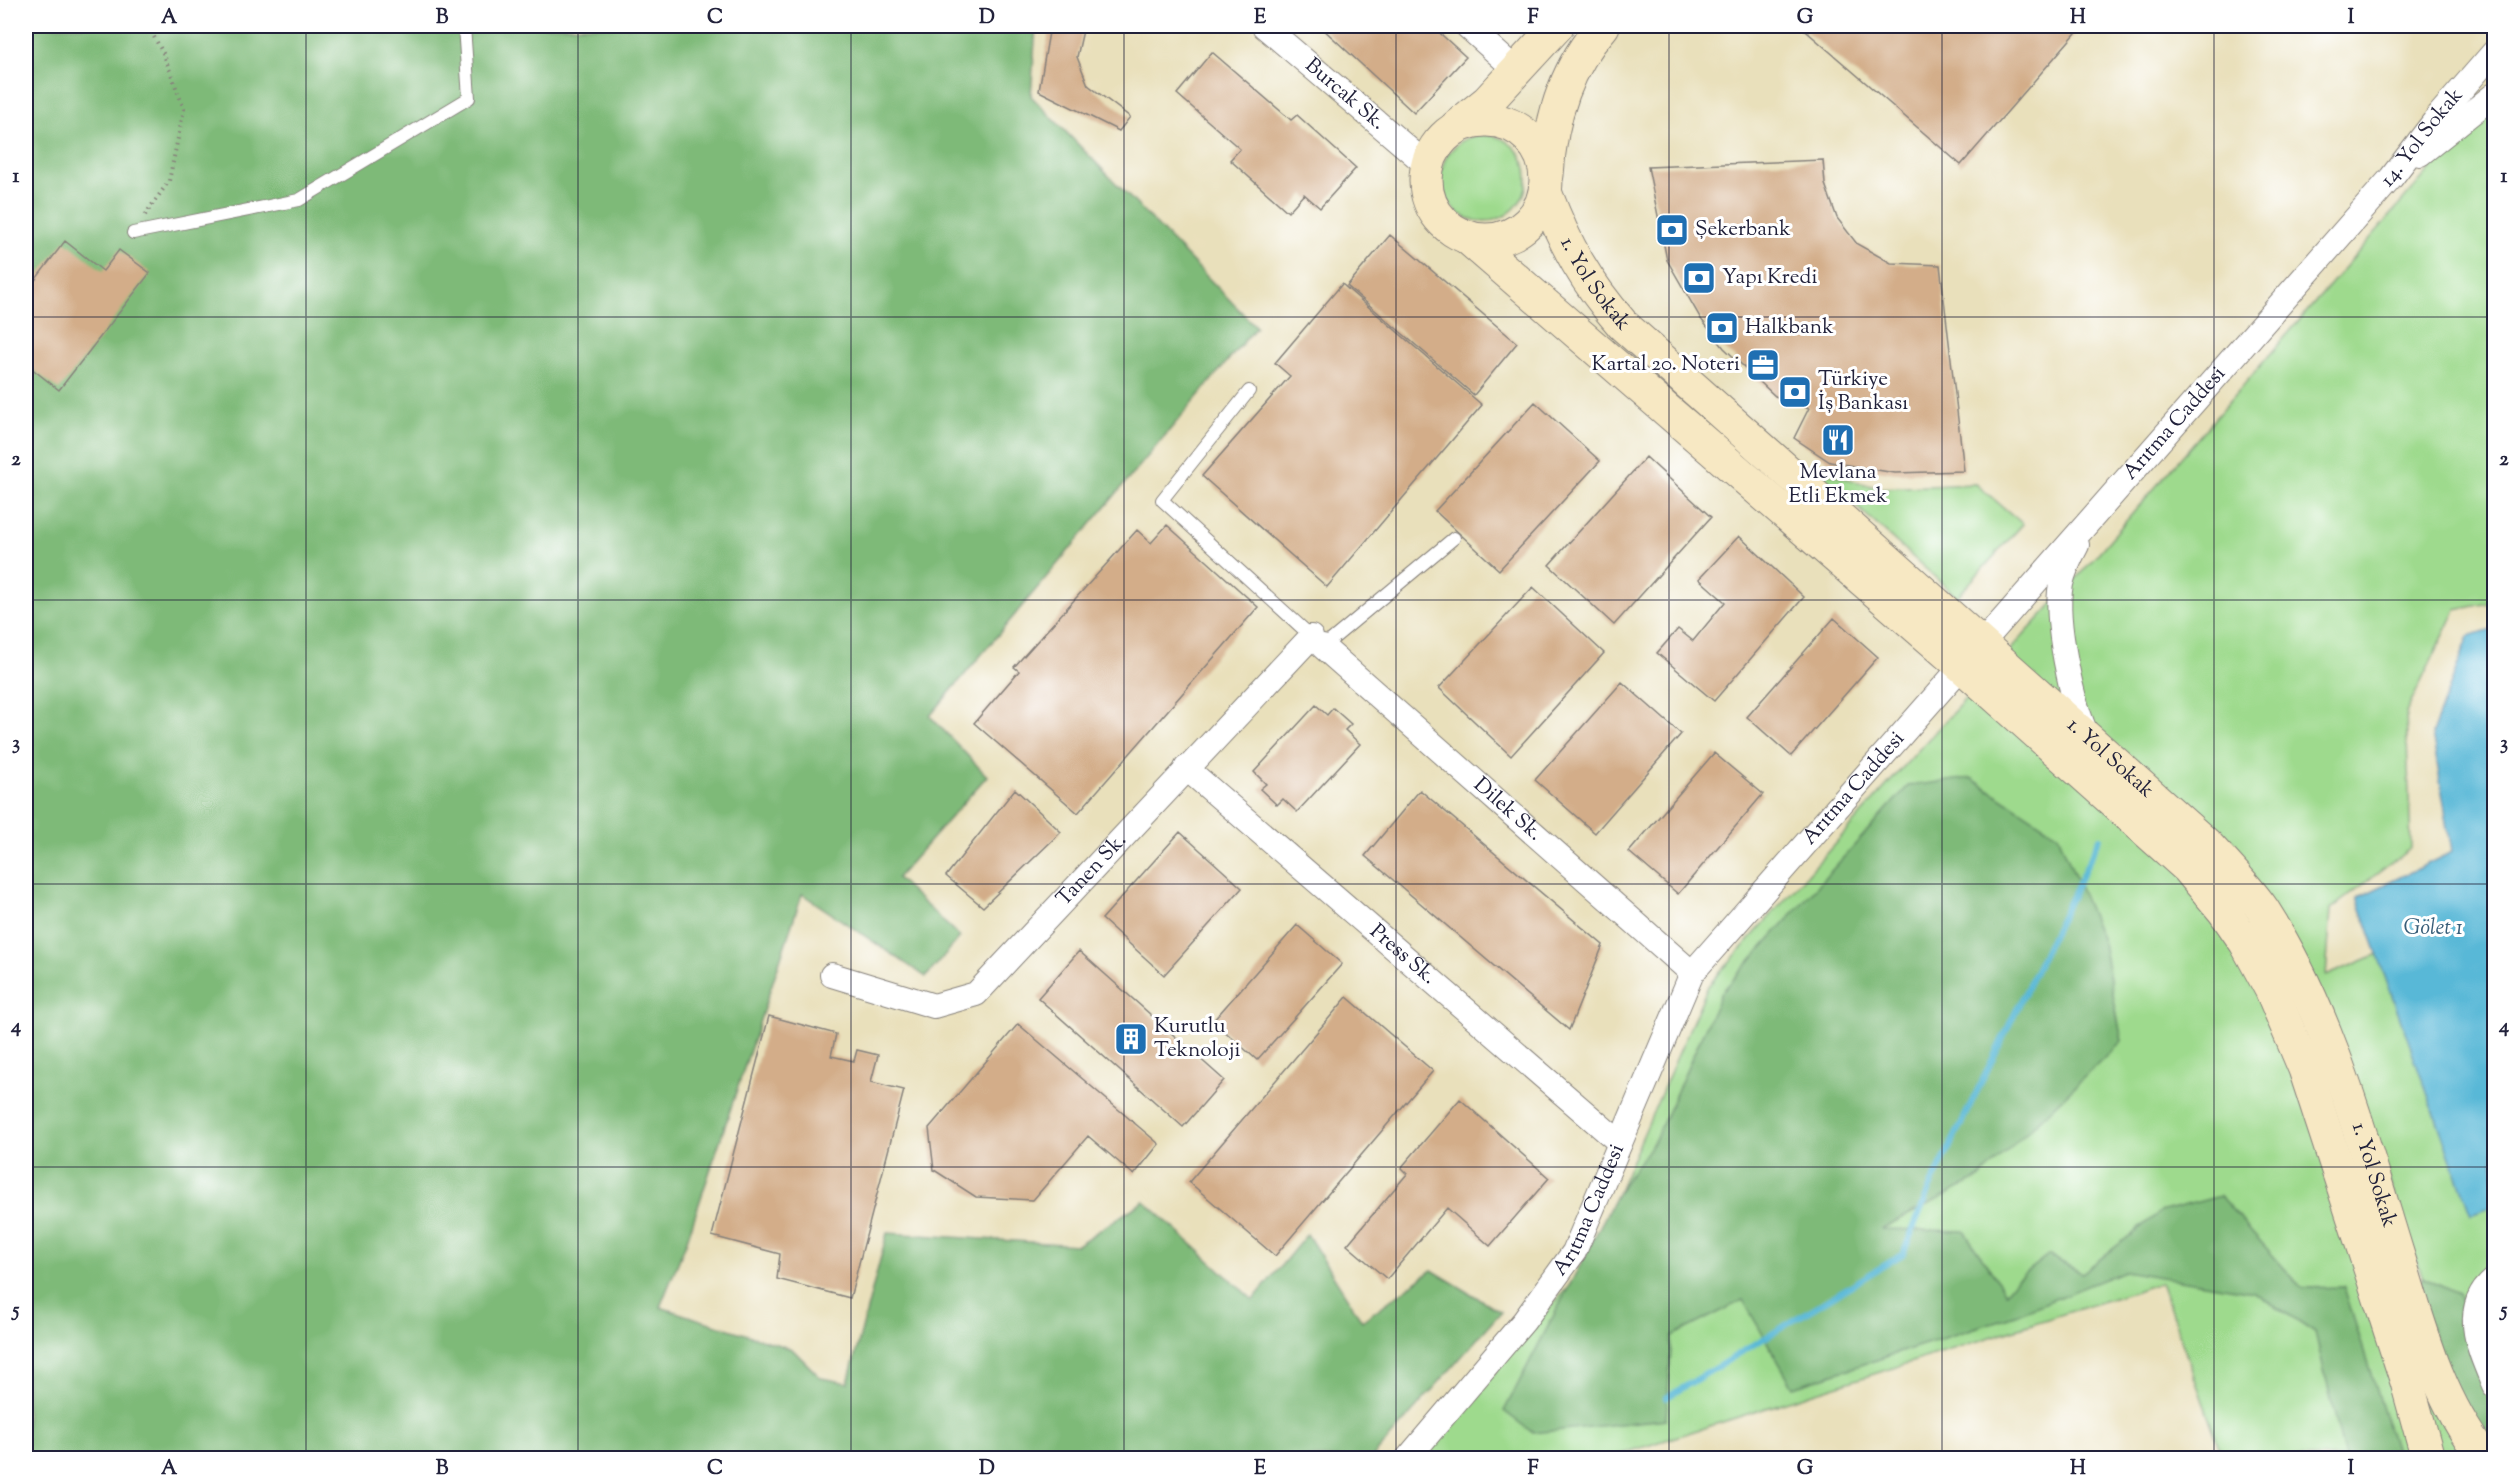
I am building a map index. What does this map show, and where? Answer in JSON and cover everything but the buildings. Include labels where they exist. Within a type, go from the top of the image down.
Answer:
[{"type":"main road","name":"1. Yol Sokak","points":[[1557,26],[1488,101],[1442,138],[1432,150],[1427,165],[1425,184],[1429,201],[1438,217],[1451,230],[1468,238],[1971,654],[2091,745],[2207,845],[2262,908],[2307,990],[2340,1070],[2432,1365],[2463,1430],[2485,1457]]},
{"type":"main road","name":"1. Yol Sokak","points":[[1468,238],[1488,241],[1508,237],[1525,226],[1538,211],[1546,186],[1549,147],[1557,108],[1570,75],[1603,26]]},
{"type":"main road","name":"1. Yol Sokak","points":[[1454,128],[1472,120],[1491,119],[1510,124],[1526,134],[1538,149],[1546,186],[1564,241],[1592,289],[1623,326],[1971,654],[2188,868],[2246,943],[2271,989],[2305,1069],[2407,1382],[2428,1458]]},
{"type":"main road","points":[[2446,1458],[2461,1453],[2485,1457]]},
{"type":"street","name":"Burcak Sk.","points":[[1264,26],[1427,165]]},
{"type":"street","points":[[1467,26],[1517,71]]},
{"type":"street","name":"14. Yol Sokak","points":[[2391,178],[2440,114],[2494,52]]},
{"type":"street","name":"14. Yol Sokak","points":[[2391,178],[2494,95]]},
{"type":"street","name":"Arıtma Caddesi","points":[[1408,1458],[1524,1321],[1574,1252],[1692,973],[2391,178]]},
{"type":"street","points":[[2091,745],[2076,706],[2060,614],[2061,585],[2068,560],[2097,513]]},
{"type":"street","name":"Tanen Sk.","points":[[832,975],[934,1006],[976,994],[1186,768],[1317,642]]},
{"type":"street","name":"Dilek Sk.","points":[[1317,642],[1692,973]]},
{"type":"street","name":"Press Sk.","points":[[1186,768],[1620,1143]]},
{"type":"street","points":[[2494,1280],[2486,1287],[2473,1319],[2479,1348],[2494,1384]]},
{"type":"lane","points":[[133,232],[298,200],[469,98],[464,26]]},
{"type":"lane","points":[[1249,391],[1162,500],[1317,642],[1454,538]]},
{"type":"path","points":[[133,232],[169,180],[184,109],[164,55],[147,26]]},
{"type":"green space","points":[[26,26],[1036,26],[1031,96],[1256,327],[930,716],[987,776],[897,878],[960,937],[926,977],[802,894],[686,1243],[660,1307],[792,1349],[821,1378],[848,1383],[887,1233],[1077,1245],[1144,1201],[1253,1300],[1307,1234],[1362,1321],[1432,1270],[1501,1312],[1372,1458],[26,1458]]},
{"type":"green space","points":[[2494,99],[2494,602],[2456,610],[2406,713],[2411,848],[2331,909],[2326,976],[2409,941],[2494,1173],[2494,1448],[2491,1458],[2223,1458],[2161,1283],[1609,1458],[1421,1458],[1586,1266],[1708,986],[1922,746],[2082,572],[2488,102]],"holes":[[[2362,1100],[2428,1293],[2450,1387]]]},
{"type":"green space","points":[[1484,135],[1508,142],[1520,154],[1527,178],[1520,202],[1508,214],[1484,221],[1460,214],[1448,202],[1441,178],[1448,154],[1460,142]]},
{"type":"green space","points":[[1815,469],[1878,488],[1976,484],[2023,524],[1957,597]]},
{"type":"green space","points":[[1971,778],[2058,835],[2103,943],[2122,1041],[1979,1178],[1881,1229],[1964,1231],[2006,1293],[2017,1279],[2048,1255],[2082,1273],[2160,1212],[2220,1196],[2302,1288],[2344,1287],[2397,1458],[2345,1458],[2315,1332],[2254,1292],[2124,1271],[2015,1315],[1793,1387],[1743,1300],[1672,1336],[1666,1419],[1533,1433],[1504,1411],[1618,1192],[1656,1138],[1721,993],[1908,786]]},
{"type":"green space","points":[[2422,1277],[2458,1294],[2465,1310],[2461,1326],[2494,1413],[2494,1447],[2455,1402],[2419,1290]]},
{"type":"water","name":"Gölet 1","points":[[2494,628],[2494,1206],[2471,1215],[2357,898],[2452,852],[2432,733],[2469,636]]},
{"type":"waterway","points":[[1666,1398],[1903,1254],[1928,1192],[2100,838]]},
{"type":"place","name":"Şekerbank","points":[[1672,230]]},
{"type":"place","name":"Yapı Kredi","points":[[1699,278]]},
{"type":"place","name":"Halkbank","points":[[1722,328]]},
{"type":"place","name":"Kartal 20. Noteri","points":[[1763,365]]},
{"type":"place","name":"Türkiye İş Bankası","points":[[1795,392]]},
{"type":"place","name":"Mevlana Etli Ekmek","points":[[1838,440]]},
{"type":"place","name":"Kurutlu Teknoloji","points":[[1131,1039]]}]
